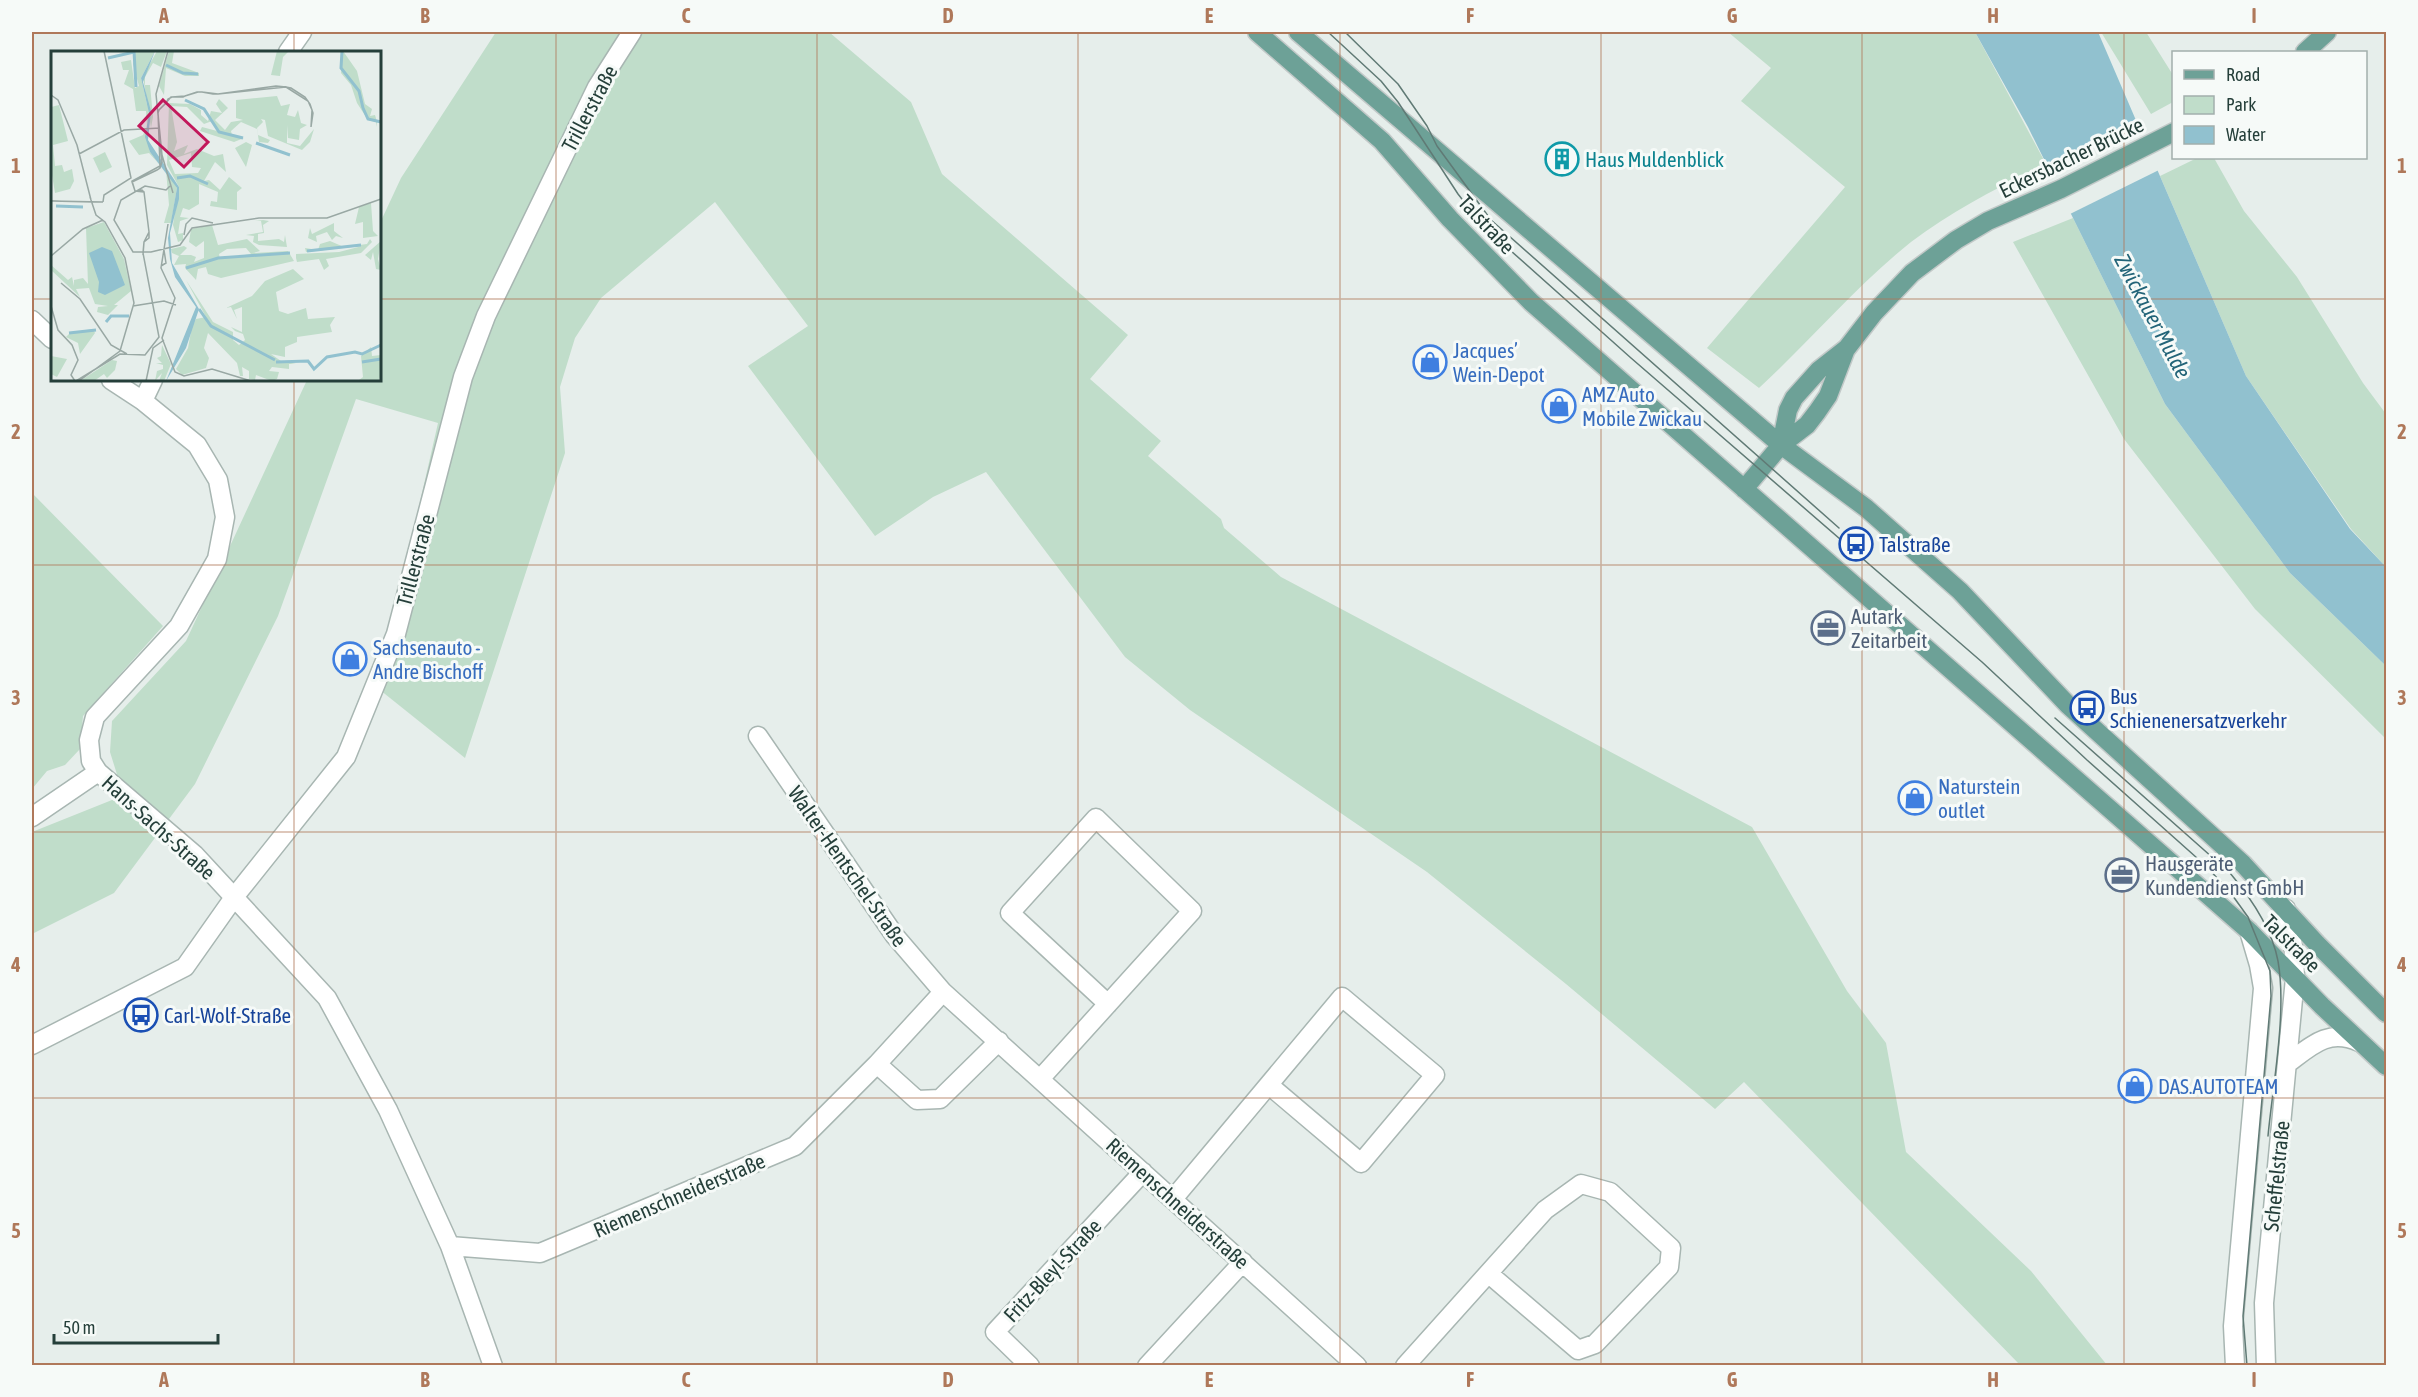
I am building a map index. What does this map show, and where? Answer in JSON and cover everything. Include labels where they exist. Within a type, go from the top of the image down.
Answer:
[{"type":"main road","name":"Talstraße","points":[[1257,32],[1382,141],[1450,219],[1531,302],[2249,931],[2286,956],[2295,978],[2386,1066]]},
{"type":"main road","name":"Talstraße","points":[[1298,32],[1781,445],[1866,508],[1960,591],[2068,705],[2243,864],[2317,944],[2386,1013]]},
{"type":"main road","points":[[2306,51],[2327,32]]},
{"type":"main road","name":"Eckersbacher Brücke","points":[[1847,348],[1874,313],[1912,273],[1956,240],[1988,221],[2061,189],[2172,133]]},
{"type":"main road","points":[[1744,489],[1781,445],[1807,425],[1818,412],[1828,396],[1847,348]]},
{"type":"main road","points":[[1781,445],[1788,410],[1794,398],[1819,370],[1847,348]]},
{"type":"street","points":[[289,51],[302,32]]},
{"type":"street","name":"Trillerstraße","points":[[32,1045],[185,967],[235,896],[346,757],[396,634],[463,377],[486,316],[597,87],[632,32]]},
{"type":"street","points":[[32,320],[51,338]]},
{"type":"street","name":"Hans-Sachs-Straße","points":[[113,381],[143,401],[197,445],[218,480],[225,517],[217,559],[179,626],[95,717],[89,740],[91,761],[98,772],[195,855],[235,896]]},
{"type":"street","points":[[143,401],[153,381]]},
{"type":"street","name":"Walter-Hentschel-Straße","points":[[758,736],[895,936],[943,992]]},
{"type":"street","points":[[32,817],[98,772]]},
{"type":"street","points":[[1040,1079],[1108,1004],[1192,911],[1096,818],[1010,913],[1108,1004]]},
{"type":"street","points":[[235,896],[327,998],[388,1110],[450,1246],[492,1365]]},
{"type":"street","points":[[2286,909],[2286,956],[2317,944]]},
{"type":"street","name":"Scheffelstraße","points":[[2235,1365],[2233,1326],[2263,988],[2249,931]]},
{"type":"street","name":"Scheffelstraße","points":[[2263,988],[2286,956]]},
{"type":"street","name":"Scheffelstraße","points":[[2266,1365],[2264,1303],[2295,978]]},
{"type":"street","name":"Riemenschneiderstraße","points":[[450,1246],[540,1254],[795,1146],[877,1064],[943,992],[1358,1365]]},
{"type":"street","points":[[1173,1199],[1342,997],[1435,1075],[1361,1163],[1269,1085]]},
{"type":"street","points":[[2287,1064],[2318,1042],[2332,1036],[2348,1037],[2359,1042]]},
{"type":"street","points":[[877,1064],[917,1101],[940,1099],[999,1041]]},
{"type":"street","name":"Fritz-Bleyl-Straße","points":[[1030,1365],[995,1332],[1143,1172]]},
{"type":"street","points":[[1405,1365],[1545,1210],[1581,1184],[1610,1192],[1671,1248],[1669,1267],[1595,1344],[1578,1350],[1489,1274]]},
{"type":"street","points":[[1147,1365],[1243,1262]]},
{"type":"green space","points":[[496,32],[829,32],[911,102],[942,174],[1128,335],[1090,379],[1161,441],[1148,456],[1221,519],[1224,528],[1281,577],[1752,827],[1847,991],[1886,1043],[1906,1152],[2031,1271],[2107,1365],[2020,1365],[1744,1082],[1715,1109],[1566,984],[1427,872],[1190,710],[1125,657],[986,472],[933,497],[875,536],[748,366],[808,326],[715,202],[601,298],[575,338],[560,387],[565,453],[465,758],[370,682],[394,616],[438,423],[356,399],[278,616],[195,784],[114,893],[32,934],[32,832],[112,800],[120,784],[110,752],[112,721],[186,641],[307,381],[381,381],[381,221],[401,178]]},
{"type":"green space","points":[[1728,32],[1975,32],[2046,164],[1960,209],[1911,242],[1852,295],[1759,388],[1707,348],[1845,187],[1741,101],[1771,68]]},
{"type":"green space","points":[[2101,32],[2146,32],[2172,73],[2172,103],[2151,114]]},
{"type":"green space","points":[[2195,159],[2215,159],[2244,211],[2297,277],[2363,383],[2386,414],[2386,567],[2351,529],[2246,376],[2160,176]]},
{"type":"green space","points":[[2073,218],[2165,404],[2290,573],[2386,666],[2386,739],[2255,609],[2124,439],[2013,242]]},
{"type":"green space","points":[[32,493],[163,626],[83,716],[80,749],[65,765],[47,771],[32,789]]},
{"type":"water","name":"Zwickauer Mulde","points":[[1975,32],[2098,32],[2246,376],[2350,529],[2386,567],[2386,666],[2290,573],[2165,404],[2028,127]]},
{"type":"pier","points":[[2140,121],[2161,169],[2068,215],[2044,167]]},
{"type":"tram line","points":[[1328,32],[1381,81],[1398,102],[1458,194],[1483,226],[1631,358],[1982,662],[2206,866],[2230,892],[2248,917],[2270,971],[2271,996],[2243,1316],[2247,1366]]},
{"type":"tram line","points":[[1345,32],[1398,84],[1427,126],[1437,146],[1491,220],[1839,528]]},
{"type":"tram line","points":[[2055,718],[2230,873],[2253,903],[2266,926],[2278,961],[2281,1002],[2268,1136]]},
{"type":"place","name":"Haus Muldenblick","points":[[1562,159]]},
{"type":"place","name":"Jacques’ Wein-Depot","points":[[1430,362]]},
{"type":"place","name":"AMZ Auto Mobile Zwickau","points":[[1559,406]]},
{"type":"place","name":"Talstraße","points":[[1856,544]]},
{"type":"place","name":"Autark Zeitarbeit","points":[[1828,628]]},
{"type":"place","name":"Sachsenauto - Andre Bischoff","points":[[350,659]]},
{"type":"place","name":"Bus Schienenersatzverkehr","points":[[2087,708]]},
{"type":"place","name":"Naturstein outlet","points":[[1915,798]]},
{"type":"place","name":"Hausgeräte Kundendienst GmbH","points":[[2122,875]]},
{"type":"place","name":"Carl-Wolf-Straße","points":[[141,1015]]},
{"type":"place","name":"DAS.AUTOTEAM","points":[[2135,1086]]}]
